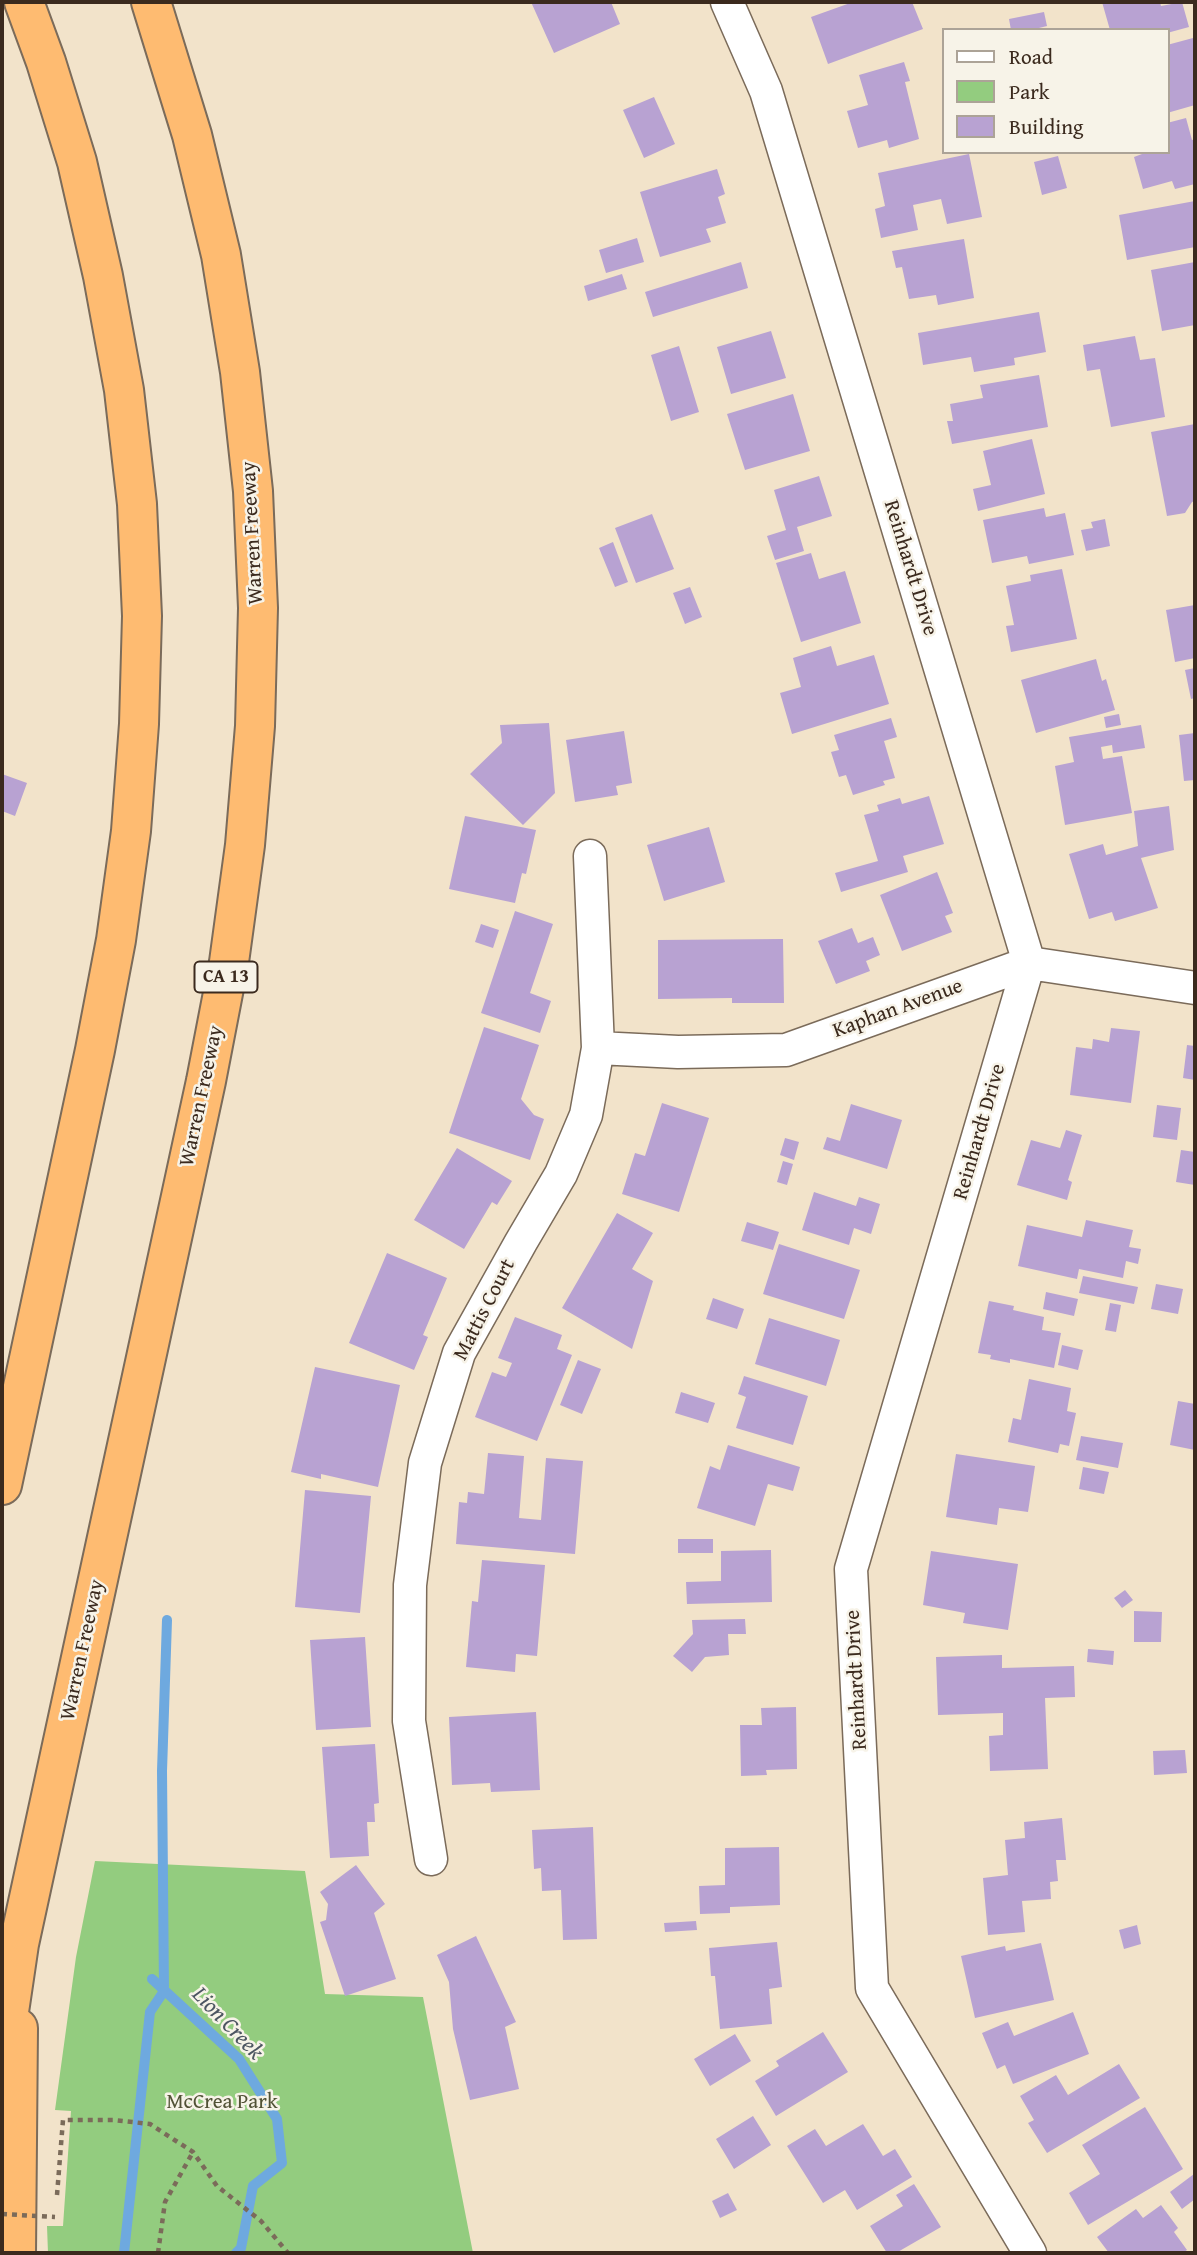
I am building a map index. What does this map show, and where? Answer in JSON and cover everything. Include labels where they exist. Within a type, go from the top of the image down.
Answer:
[{"type":"highway","points":[[2,1486],[116,940],[131,831],[139,724],[142,616],[137,504],[124,390],[103,276],[77,162],[24,2]]},
{"type":"highway","name":"Warren Freeway","points":[[2,2059],[19,1944],[206,1081],[229,962],[246,845],[255,726],[258,608],[256,543],[240,372],[221,255],[192,135],[151,2]]},
{"type":"highway","points":[[16,2253],[19,1944]]},
{"type":"street","name":"Reinhardt Drive","points":[[727,2],[766,91],[1029,963],[851,1569],[872,1988],[1030,2253]]},
{"type":"street","name":"Mattis Court","points":[[431,1859],[409,1721],[410,1585],[425,1463],[459,1353],[561,1174],[586,1115],[598,1048],[590,856]]},
{"type":"street","name":"Kaphan Avenue","points":[[598,1048],[678,1052],[786,1049],[1029,963],[1195,988]]},
{"type":"path","points":[[2,2214],[55,2217],[63,2120],[121,2120],[150,2124],[193,2152],[217,2186],[261,2221],[288,2253]]},
{"type":"path","points":[[158,2253],[165,2202],[193,2152]]},
{"type":"green space","name":"McCrea Park","points":[[95,1861],[305,1871],[325,1994],[423,1997],[473,2253],[48,2253],[47,2226],[63,2226],[71,2111],[55,2110],[76,1957]]},
{"type":"building","points":[[531,2],[611,2],[620,24],[554,53]]},
{"type":"building","points":[[853,2],[912,2],[923,29],[828,64],[811,17]]},
{"type":"building","points":[[1102,2],[1160,2],[1161,6],[1182,2],[1189,27],[1169,32],[1169,28],[1109,28]]},
{"type":"building","points":[[1044,12],[1047,26],[1011,28],[1009,19]]},
{"type":"building","points":[[1193,38],[1195,105],[1169,112],[1169,44]]},
{"type":"building","points":[[904,62],[910,81],[905,82],[919,139],[889,148],[887,140],[858,148],[847,111],[868,105],[859,75]]},
{"type":"building","points":[[654,97],[675,144],[644,158],[623,110]]},
{"type":"building","points":[[1186,118],[1192,140],[1195,139],[1195,184],[1175,189],[1172,181],[1143,189],[1134,157],[1142,154],[1169,154],[1169,122]]},
{"type":"building","points":[[969,154],[982,217],[947,224],[941,199],[913,205],[918,230],[881,238],[875,209],[885,206],[878,173]]},
{"type":"building","points":[[1058,156],[1067,188],[1042,195],[1034,162]]},
{"type":"building","points":[[717,169],[725,194],[718,197],[726,223],[706,229],[711,242],[660,257],[640,192]]},
{"type":"building","points":[[1195,201],[1195,247],[1127,260],[1119,215]]},
{"type":"building","points":[[637,238],[644,262],[606,273],[599,250]]},
{"type":"building","points":[[964,239],[974,298],[938,305],[936,295],[909,299],[902,267],[896,268],[892,251]]},
{"type":"building","points":[[741,262],[748,288],[653,317],[645,292]]},
{"type":"building","points":[[1195,262],[1195,325],[1162,331],[1151,270]]},
{"type":"building","points":[[622,274],[627,289],[588,301],[584,286]]},
{"type":"building","points":[[1039,312],[1046,352],[1014,358],[1015,365],[974,372],[971,357],[923,365],[918,333]]},
{"type":"building","points":[[771,331],[786,378],[731,394],[717,347]]},
{"type":"building","points":[[1135,336],[1140,360],[1155,358],[1165,417],[1111,427],[1100,369],[1087,371],[1083,345]]},
{"type":"building","points":[[679,346],[699,412],[671,421],[651,355]]},
{"type":"building","points":[[1039,375],[1048,427],[952,444],[947,421],[953,421],[950,404],[983,398],[980,385]]},
{"type":"building","points":[[793,394],[810,451],[745,470],[727,414]]},
{"type":"building","points":[[1195,424],[1195,501],[1185,513],[1167,516],[1151,432]]},
{"type":"building","points":[[1032,439],[1045,494],[978,511],[973,489],[991,485],[983,451]]},
{"type":"building","points":[[819,476],[832,516],[797,527],[804,551],[775,560],[767,536],[786,530],[774,490]]},
{"type":"building","points":[[1044,508],[1046,517],[1065,513],[1074,555],[1029,564],[1027,556],[992,563],[983,520]]},
{"type":"building","points":[[652,514],[674,569],[636,583],[615,528]]},
{"type":"building","points":[[1105,519],[1110,546],[1086,551],[1081,530],[1093,528],[1091,522]]},
{"type":"building","points":[[613,542],[628,582],[615,587],[599,548]]},
{"type":"building","points":[[811,553],[819,579],[845,571],[861,623],[801,642],[776,563]]},
{"type":"building","points":[[1062,569],[1077,639],[1011,652],[1006,626],[1014,625],[1006,586],[1031,581],[1030,575]]},
{"type":"building","points":[[690,587],[702,617],[685,624],[673,593]]},
{"type":"building","points":[[1195,605],[1195,658],[1175,662],[1166,610]]},
{"type":"building","points":[[831,646],[837,666],[874,655],[889,704],[792,734],[780,693],[801,687],[793,658]]},
{"type":"building","points":[[1096,659],[1102,681],[1106,679],[1115,710],[1036,733],[1021,680]]},
{"type":"building","points":[[1195,668],[1195,698],[1191,699],[1185,670]]},
{"type":"building","points":[[1119,714],[1121,725],[1106,728],[1104,717]]},
{"type":"building","points":[[891,718],[897,737],[884,741],[895,778],[883,781],[885,785],[853,795],[846,775],[839,777],[831,752],[839,750],[834,735]]},
{"type":"building","points":[[549,723],[555,793],[523,825],[470,774],[502,743],[500,725]]},
{"type":"building","points":[[1141,725],[1145,748],[1113,753],[1112,745],[1101,747],[1103,759],[1122,756],[1132,813],[1065,825],[1055,766],[1074,762],[1069,737]]},
{"type":"building","points":[[624,731],[632,783],[616,786],[618,795],[575,802],[566,740]]},
{"type":"building","points":[[1195,733],[1195,780],[1184,781],[1179,735]]},
{"type":"building","points":[[2,774],[27,783],[15,816],[2,811]]},
{"type":"building","points":[[929,796],[944,844],[903,856],[908,872],[841,892],[835,873],[878,861],[864,815],[879,811],[877,805],[900,798],[902,804]]},
{"type":"building","points":[[1169,806],[1174,850],[1141,858],[1158,908],[1115,921],[1112,912],[1089,919],[1069,854],[1103,844],[1106,855],[1138,846],[1134,811]]},
{"type":"building","points":[[465,816],[536,830],[526,874],[522,873],[515,903],[449,889]]},
{"type":"building","points":[[709,827],[725,882],[664,901],[647,845]]},
{"type":"building","points":[[937,872],[953,913],[945,916],[952,932],[902,951],[880,895]]},
{"type":"building","points":[[515,911],[553,924],[530,993],[551,1001],[540,1033],[481,1013]]},
{"type":"building","points":[[481,924],[499,930],[493,948],[475,942]]},
{"type":"building","points":[[852,928],[858,943],[873,937],[880,955],[866,961],[870,971],[836,984],[818,941]]},
{"type":"building","points":[[783,939],[784,1003],[732,1003],[732,998],[658,999],[658,940]]},
{"type":"building","points":[[484,1027],[539,1045],[521,1099],[534,1115],[544,1119],[530,1160],[449,1133]]},
{"type":"building","points":[[1111,1028],[1140,1031],[1131,1103],[1070,1095],[1076,1047],[1092,1049],[1093,1039],[1109,1042]]},
{"type":"building","points":[[1187,1045],[1195,1046],[1195,1080],[1183,1078]]},
{"type":"building","points":[[662,1103],[709,1118],[679,1212],[622,1194],[635,1153],[645,1156]]},
{"type":"building","points":[[851,1104],[902,1120],[887,1169],[823,1149],[827,1137],[840,1141]]},
{"type":"building","points":[[1157,1105],[1181,1108],[1177,1140],[1153,1137]]},
{"type":"building","points":[[1066,1130],[1082,1135],[1068,1180],[1072,1182],[1067,1200],[1017,1185],[1031,1140],[1060,1148]]},
{"type":"building","points":[[785,1138],[799,1142],[794,1160],[780,1155]]},
{"type":"building","points":[[457,1148],[512,1181],[497,1205],[492,1202],[464,1249],[414,1220]]},
{"type":"building","points":[[1181,1150],[1195,1152],[1195,1185],[1176,1182]]},
{"type":"building","points":[[783,1161],[793,1164],[787,1185],[777,1182]]},
{"type":"building","points":[[814,1192],[856,1206],[859,1197],[880,1204],[871,1234],[854,1228],[849,1245],[802,1230]]},
{"type":"building","points":[[617,1213],[653,1233],[632,1269],[653,1281],[632,1349],[562,1308]]},
{"type":"building","points":[[1086,1220],[1133,1230],[1129,1247],[1141,1249],[1138,1264],[1126,1261],[1123,1278],[1079,1269],[1077,1279],[1018,1266],[1027,1225],[1082,1237]]},
{"type":"building","points":[[747,1222],[779,1232],[773,1250],[741,1241]]},
{"type":"building","points":[[779,1244],[860,1270],[844,1319],[763,1294]]},
{"type":"building","points":[[387,1253],[447,1278],[423,1335],[428,1337],[414,1370],[349,1343]]},
{"type":"building","points":[[1083,1276],[1138,1287],[1134,1304],[1079,1293]]},
{"type":"building","points":[[1156,1284],[1183,1289],[1178,1314],[1151,1309]]},
{"type":"building","points":[[1046,1292],[1078,1299],[1074,1316],[1043,1309]]},
{"type":"building","points":[[713,1298],[744,1309],[737,1329],[706,1319]]},
{"type":"building","points":[[989,1301],[1014,1306],[1013,1310],[1044,1317],[1042,1330],[1061,1333],[1054,1368],[1010,1359],[1010,1363],[990,1359],[991,1355],[978,1353]]},
{"type":"building","points":[[1110,1303],[1121,1305],[1116,1332],[1105,1330]]},
{"type":"building","points":[[515,1317],[562,1335],[557,1349],[572,1355],[537,1441],[475,1417],[492,1372],[506,1377],[512,1363],[498,1358]]},
{"type":"building","points":[[769,1318],[840,1340],[826,1386],[755,1364]]},
{"type":"building","points":[[1062,1345],[1083,1350],[1078,1370],[1058,1365]]},
{"type":"building","points":[[578,1360],[601,1369],[582,1414],[560,1405]]},
{"type":"building","points":[[315,1367],[400,1385],[378,1487],[321,1474],[321,1479],[291,1472]]},
{"type":"building","points":[[744,1376],[808,1396],[793,1445],[736,1428],[746,1397],[738,1394]]},
{"type":"building","points":[[1029,1379],[1071,1388],[1067,1411],[1076,1413],[1069,1446],[1060,1444],[1058,1453],[1008,1442],[1013,1418],[1021,1420]]},
{"type":"building","points":[[681,1392],[715,1403],[708,1423],[675,1413]]},
{"type":"building","points":[[1178,1401],[1195,1404],[1195,1450],[1170,1445]]},
{"type":"building","points":[[1081,1436],[1123,1443],[1118,1468],[1076,1460]]},
{"type":"building","points":[[728,1445],[800,1467],[793,1491],[768,1484],[755,1526],[697,1508],[710,1466],[720,1470]]},
{"type":"building","points":[[488,1453],[524,1456],[519,1518],[541,1520],[546,1458],[583,1461],[575,1554],[456,1544],[459,1502],[467,1503],[468,1492],[484,1494]]},
{"type":"building","points":[[956,1454],[1035,1466],[1028,1512],[999,1508],[997,1525],[946,1517]]},
{"type":"building","points":[[1083,1467],[1109,1472],[1104,1494],[1079,1489]]},
{"type":"building","points":[[305,1490],[371,1496],[360,1613],[295,1607]]},
{"type":"building","points":[[678,1539],[713,1539],[713,1553],[678,1553]]},
{"type":"building","points":[[771,1550],[772,1602],[687,1604],[686,1582],[721,1581],[721,1551]]},
{"type":"building","points":[[931,1551],[1018,1564],[1008,1630],[963,1623],[965,1613],[923,1605]]},
{"type":"building","points":[[482,1560],[545,1565],[537,1656],[516,1654],[515,1672],[466,1667],[472,1601],[478,1602]]},
{"type":"building","points":[[1125,1590],[1133,1600],[1122,1608],[1114,1598]]},
{"type":"building","points":[[1134,1611],[1162,1612],[1161,1642],[1134,1642]]},
{"type":"building","points":[[745,1619],[746,1634],[728,1634],[729,1655],[705,1657],[692,1672],[673,1656],[693,1634],[692,1620]]},
{"type":"building","points":[[365,1637],[371,1727],[316,1730],[310,1640]]},
{"type":"building","points":[[1088,1649],[1114,1651],[1113,1665],[1087,1662]]},
{"type":"building","points":[[1002,1655],[1002,1668],[1074,1666],[1075,1697],[1045,1698],[1048,1769],[990,1771],[989,1736],[1003,1735],[1003,1713],[938,1715],[936,1657]]},
{"type":"building","points":[[796,1707],[797,1769],[766,1770],[767,1775],[741,1776],[740,1725],[762,1725],[761,1708]]},
{"type":"building","points":[[536,1712],[540,1790],[491,1792],[490,1783],[452,1785],[449,1717]]},
{"type":"building","points":[[375,1744],[379,1803],[374,1804],[375,1822],[367,1822],[369,1856],[330,1858],[322,1747]]},
{"type":"building","points":[[1185,1750],[1187,1773],[1154,1775],[1153,1751]]},
{"type":"building","points":[[1062,1818],[1066,1860],[1056,1860],[1058,1881],[1050,1882],[1051,1899],[1022,1901],[1025,1932],[988,1935],[983,1878],[1008,1875],[1005,1840],[1025,1838],[1024,1822]]},
{"type":"building","points":[[593,1827],[597,1939],[563,1940],[561,1890],[542,1891],[541,1868],[534,1869],[532,1830]]},
{"type":"building","points":[[779,1847],[780,1905],[730,1907],[730,1913],[700,1914],[699,1886],[725,1885],[725,1848]]},
{"type":"building","points":[[356,1865],[385,1904],[374,1913],[396,1979],[345,1996],[320,1922],[326,1920],[328,1904],[320,1892]]},
{"type":"building","points":[[696,1921],[697,1930],[665,1932],[664,1923]]},
{"type":"building","points":[[1137,1925],[1141,1944],[1124,1949],[1119,1930]]},
{"type":"building","points":[[476,1936],[516,2022],[505,2027],[519,2089],[470,2100],[453,2029],[449,1982],[437,1955]]},
{"type":"building","points":[[777,1942],[782,1987],[769,1989],[772,2024],[720,2029],[715,1976],[711,1976],[709,1948]]},
{"type":"building","points":[[1041,1943],[1054,2000],[975,2018],[961,1956],[1005,1946],[1006,1951]]},
{"type":"building","points":[[1073,2012],[1089,2054],[1013,2084],[1005,2065],[997,2069],[982,2033],[1008,2022],[1014,2036]]},
{"type":"building","points":[[823,2032],[848,2072],[776,2116],[755,2081],[779,2066],[776,2061]]},
{"type":"building","points":[[735,2034],[751,2061],[710,2086],[694,2059]]},
{"type":"building","points":[[1119,2064],[1140,2098],[1047,2153],[1028,2123],[1034,2120],[1020,2096],[1056,2075],[1068,2095]]},
{"type":"building","points":[[1145,2107],[1183,2169],[1088,2225],[1069,2193],[1100,2174],[1082,2145]]},
{"type":"building","points":[[753,2116],[771,2145],[734,2169],[716,2139]]},
{"type":"building","points":[[863,2124],[883,2156],[895,2149],[912,2177],[857,2210],[845,2190],[823,2203],[787,2146],[815,2129],[826,2146]]},
{"type":"building","points":[[1194,2174],[1195,2199],[1182,2209],[1170,2192]]},
{"type":"building","points":[[914,2184],[941,2227],[896,2253],[887,2253],[870,2226],[903,2206],[896,2195]]},
{"type":"building","points":[[728,2193],[737,2210],[720,2218],[712,2201]]},
{"type":"building","points":[[1161,2205],[1178,2228],[1174,2232],[1187,2250],[1183,2253],[1109,2253],[1097,2237],[1136,2209],[1143,2218]]},
{"type":"waterway","points":[[124,2253],[150,2012],[164,1991],[162,1771],[167,1620]]},
{"type":"waterway","name":"Lion Creek","points":[[152,1979],[239,2059],[277,2119],[282,2163],[253,2186],[241,2248],[236,2253]]}]
